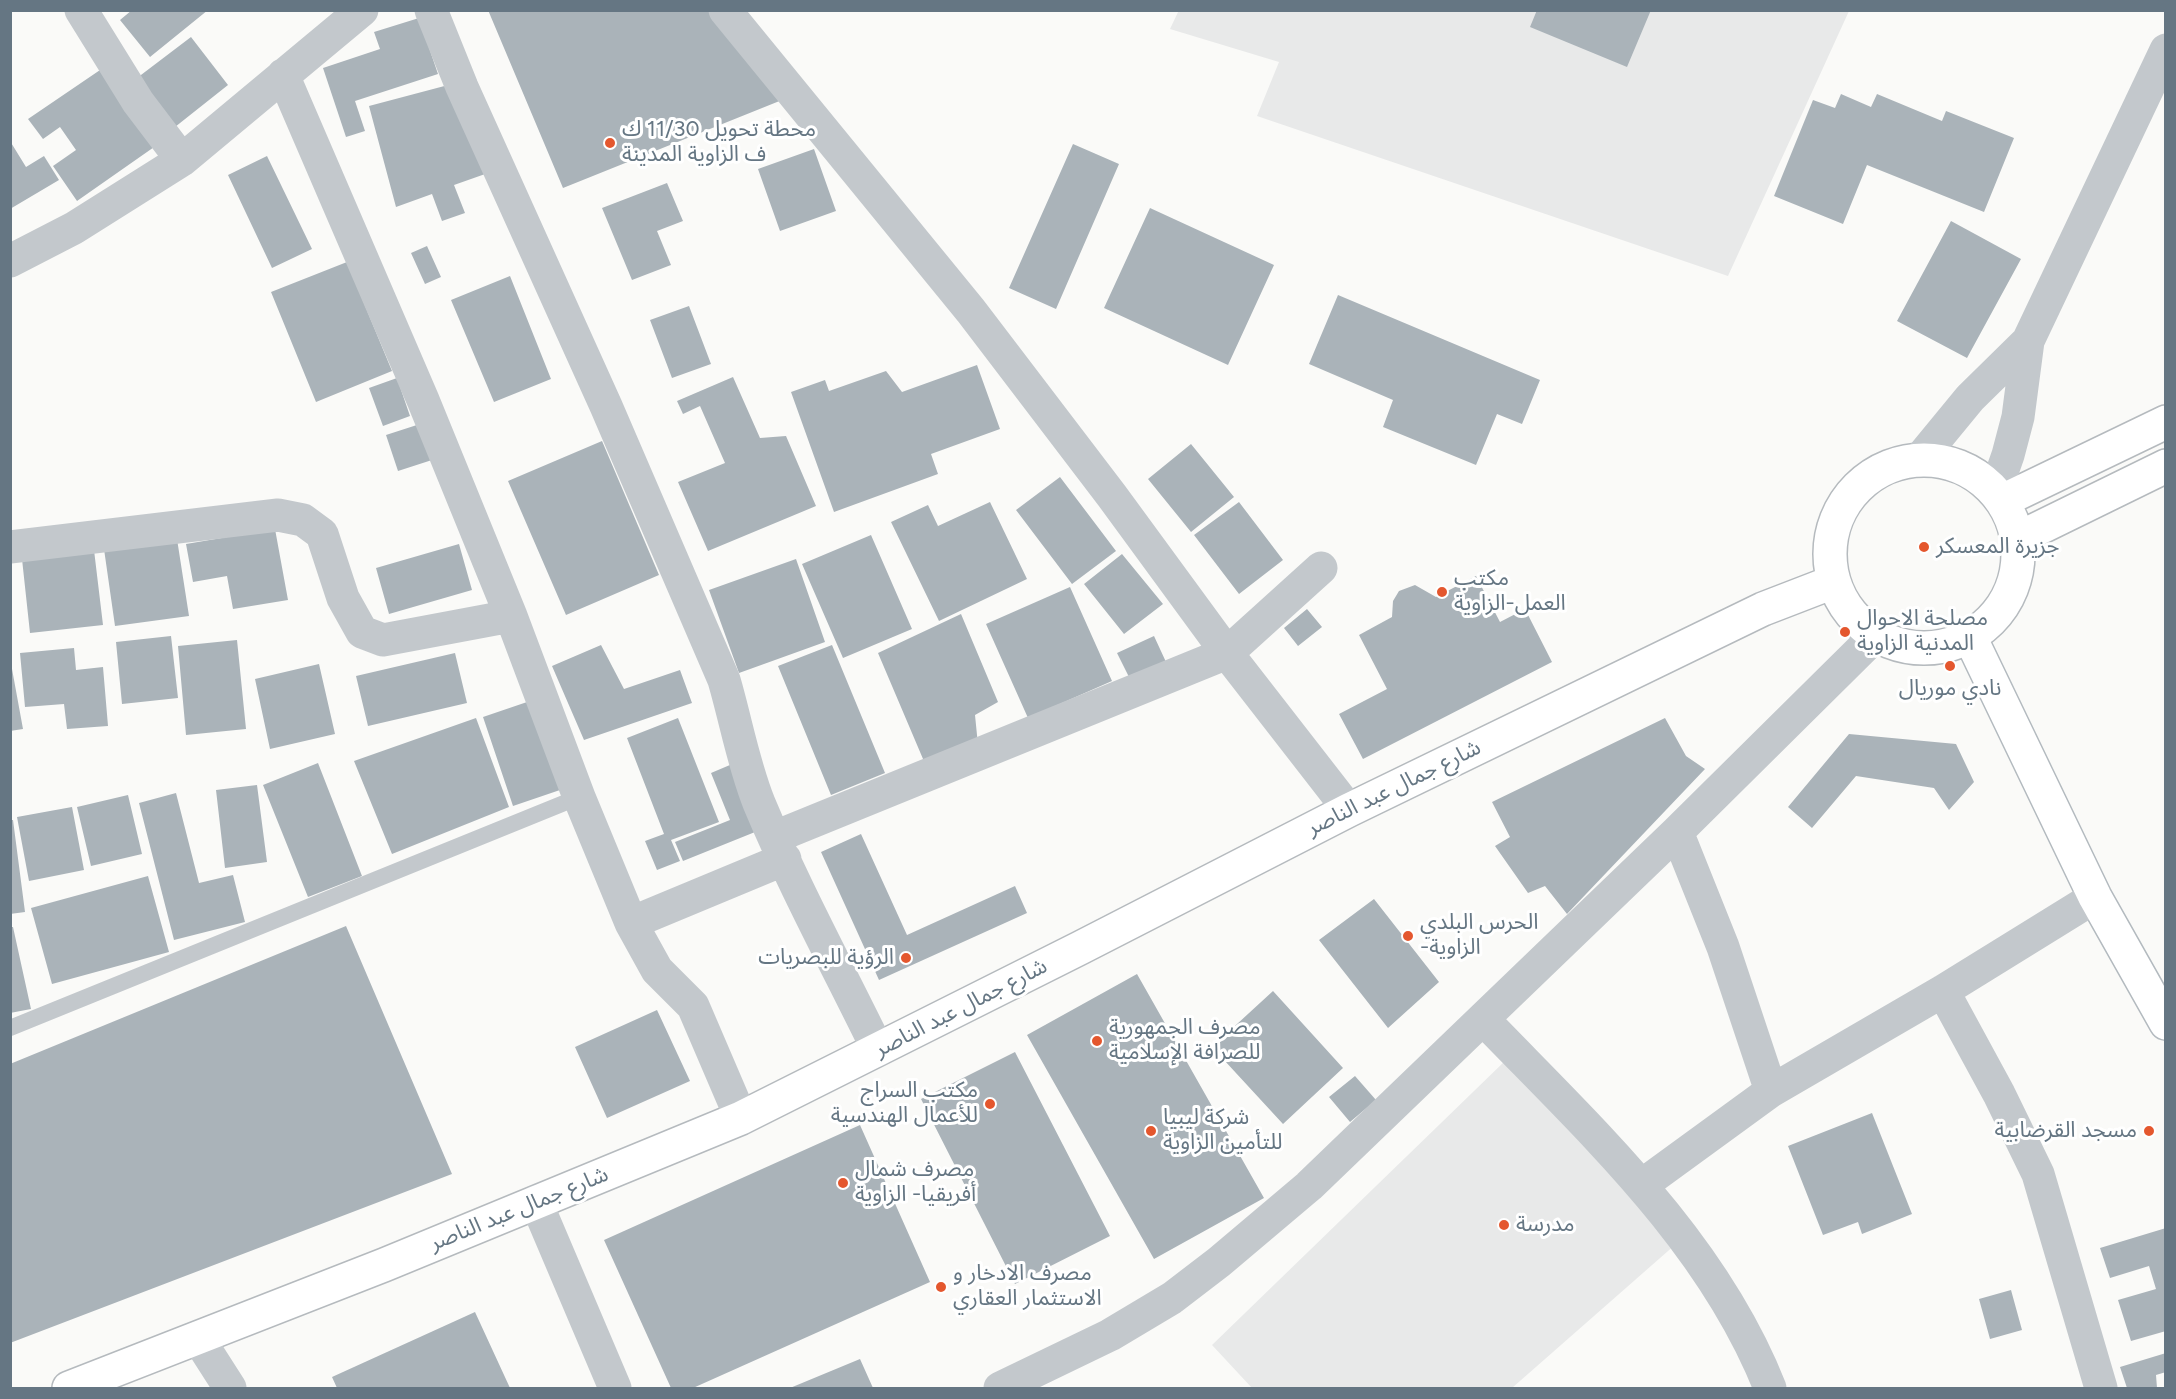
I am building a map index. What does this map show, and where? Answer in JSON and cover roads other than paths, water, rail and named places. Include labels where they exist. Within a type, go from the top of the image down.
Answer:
[{"type":"main road","points":[[1999,497],[2166,422]]},
{"type":"main road","points":[[1919,460],[1941,461],[1979,478],[1999,497],[2012,519],[2017,539],[2018,562],[2014,585],[2004,605],[1989,623],[1970,637],[1948,646],[1923,649],[1898,645],[1875,636],[1857,622],[1843,603],[1833,582],[1829,561],[1830,540],[1836,519],[1846,500],[1860,484],[1878,472],[1898,464],[1919,460]]},
{"type":"main road","points":[[2017,539],[2166,466]]},
{"type":"main road","name":"شارع جمال عبد الناصر","points":[[69,1389],[384,1265],[741,1118],[1349,810],[1762,609],[1833,582]]},
{"type":"main road","points":[[1970,637],[2095,897],[2166,1023]]},
{"type":"street","points":[[81,10],[138,102],[182,160]]},
{"type":"street","points":[[10,261],[74,228],[182,160],[362,10]]},
{"type":"street","points":[[430,10],[462,87],[606,406],[724,680],[734,713],[740,748],[759,801],[878,1050]]},
{"type":"street","points":[[725,10],[971,311],[1112,496],[1227,653],[1349,810]]},
{"type":"street","points":[[1999,497],[2018,417],[2028,341],[2166,50]]},
{"type":"street","points":[[283,75],[423,400],[511,616],[579,797],[631,923],[657,970],[693,1006],[741,1118]]},
{"type":"street","points":[[1919,460],[1970,398],[2028,341]]},
{"type":"street","points":[[10,547],[278,515],[303,520],[322,534],[343,598],[362,632],[383,640],[511,616]]},
{"type":"street","points":[[631,923],[780,848],[1227,653],[1321,568]]},
{"type":"street","points":[[1000,1389],[1110,1335],[1172,1298],[1309,1186],[1677,832],[1875,636]]},
{"type":"street","points":[[1677,832],[1723,947],[1771,1091]]},
{"type":"street","points":[[1642,1185],[1771,1091],[1943,991],[2095,897]]},
{"type":"street","points":[[1943,991],[1999,1094],[2038,1174],[2101,1389]]},
{"type":"street","points":[[1484,1019],[1642,1185],[1721,1290],[1760,1363],[1770,1389]]},
{"type":"street","points":[[536,1202],[615,1389]]},
{"type":"street","points":[[198,1338],[230,1389]]},
{"type":"lane","points":[[10,1028],[579,797]]},
{"type":"place","name":"محطة تحويل 11/30 ك ف الزاوية المدينة","points":[[610,143]]},
{"type":"place","name":"جزيرة المعسكر","points":[[1924,547]]},
{"type":"place","name":"مكتب العمل-الزاوية","points":[[1442,592]]},
{"type":"place","name":"مصلحة الاحوال المدنية الزاوية","points":[[1845,632]]},
{"type":"place","name":"نادي موريال","points":[[1950,666]]},
{"type":"place","name":"الحرس البلدي -الزاوية","points":[[1408,936]]},
{"type":"place","name":"الرؤية للبصريات","points":[[906,958]]},
{"type":"place","name":"مصرف الجمهورية للصرافة الإسلامية","points":[[1097,1041]]},
{"type":"place","name":"مكتب السراج للأعمال الهندسية","points":[[990,1104]]},
{"type":"place","name":"شركة ليبيا للتأمين الزاوية","points":[[1151,1131]]},
{"type":"place","name":"مسجد القرضابية","points":[[2149,1131]]},
{"type":"place","name":"مصرف شمال أفريقيا- الزاوية","points":[[843,1183]]},
{"type":"place","name":"مدرسة","points":[[1504,1225]]},
{"type":"place","name":"مصرف الادخار و الاستثمار العقاري","points":[[941,1287]]}]
